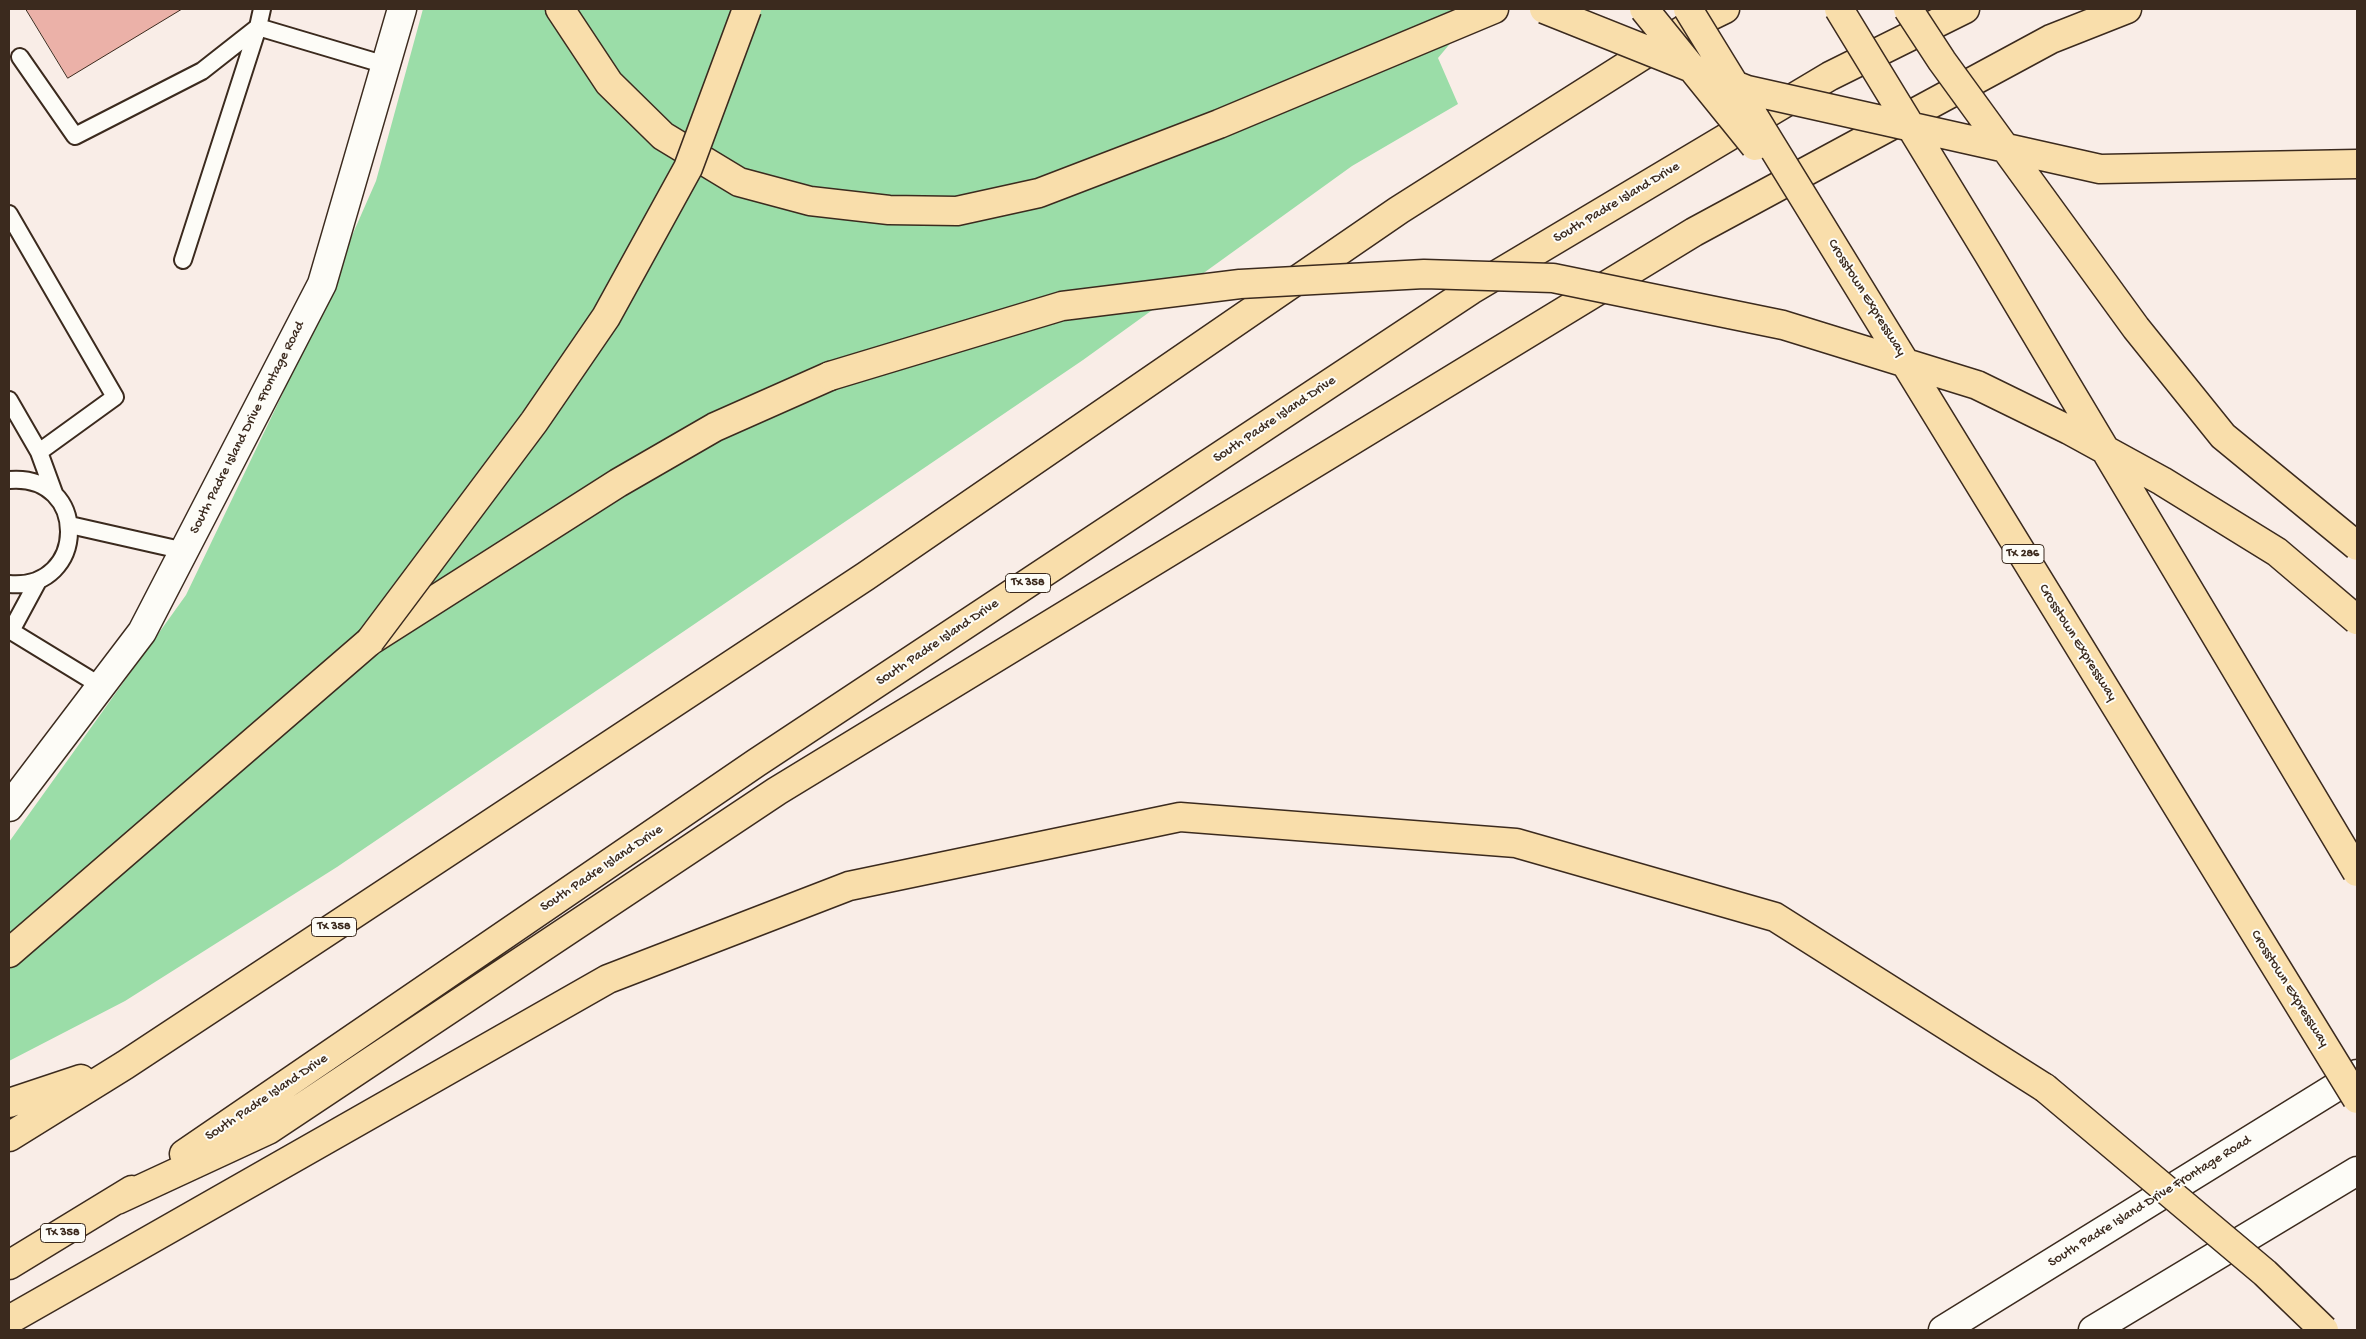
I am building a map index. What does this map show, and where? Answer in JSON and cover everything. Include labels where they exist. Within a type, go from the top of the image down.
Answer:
[{"type":"highway","points":[[560,9],[609,83],[663,136],[739,182],[810,201],[889,210],[957,211],[1039,193],[1219,124],[1494,9]]},
{"type":"highway","points":[[370,641],[534,422],[606,317],[688,168],[747,9]]},
{"type":"highway","points":[[1544,9],[1746,90],[2100,169],[2357,164]]},
{"type":"highway","points":[[1644,9],[1824,230]]},
{"type":"highway","name":"Crosstown Expressway","points":[[1688,9],[2357,1099]]},
{"type":"highway","name":"TX 358","points":[[9,1137],[125,1064],[866,576],[1399,210],[1686,28],[1725,9]]},
{"type":"highway","points":[[1838,9],[1994,263],[2357,872]]},
{"type":"highway","points":[[1908,9],[1942,61],[2136,328],[2223,436],[2357,546]]},
{"type":"highway","name":"South Padre Island Drive","points":[[9,1265],[117,1200],[756,763],[1471,290],[1830,76],[1965,9]]},
{"type":"highway","points":[[117,1200],[268,1130],[777,791],[1694,232],[2051,39],[2127,9]]},
{"type":"highway","points":[[9,953],[370,641],[618,483],[715,427],[830,376],[1062,306],[1240,284],[1424,274],[1553,278],[1783,325],[1976,385],[2069,430],[2162,481],[2277,552],[2357,620]]},
{"type":"highway","points":[[9,1320],[608,979],[849,886],[1180,817],[1516,843],[1775,917],[2045,1088],[2264,1273],[2324,1330]]},
{"type":"highway","points":[[9,1103],[125,1064]]},
{"type":"main road","name":"South Padre Island Drive Frontage Road","points":[[9,806],[142,632],[322,284],[402,9]]},
{"type":"main road","name":"South Padre Island Drive Frontage Road","points":[[1943,1330],[2357,1074]]},
{"type":"main road","points":[[2093,1330],[2357,1171]]},
{"type":"lane","points":[[183,260],[258,27],[262,9]]},
{"type":"lane","points":[[20,57],[75,136],[202,71],[258,27]]},
{"type":"lane","points":[[258,27],[386,65]]},
{"type":"lane","points":[[9,214],[114,397],[38,452]]},
{"type":"lane","points":[[9,400],[38,452],[54,493],[65,508],[70,525],[69,542],[63,558],[52,571],[38,581],[21,585],[9,584]]},
{"type":"lane","points":[[9,480],[21,479],[38,483],[54,493]]},
{"type":"lane","points":[[70,525],[184,551]]},
{"type":"lane","points":[[38,581],[10,632],[101,686]]},
{"type":"green space","points":[[423,9],[1479,9],[1438,58],[1458,104],[1352,166],[1083,360],[337,867],[125,1001],[9,1061],[9,842],[186,595],[282,395],[376,181]]},
{"type":"building","points":[[26,9],[182,9],[68,78]]}]
